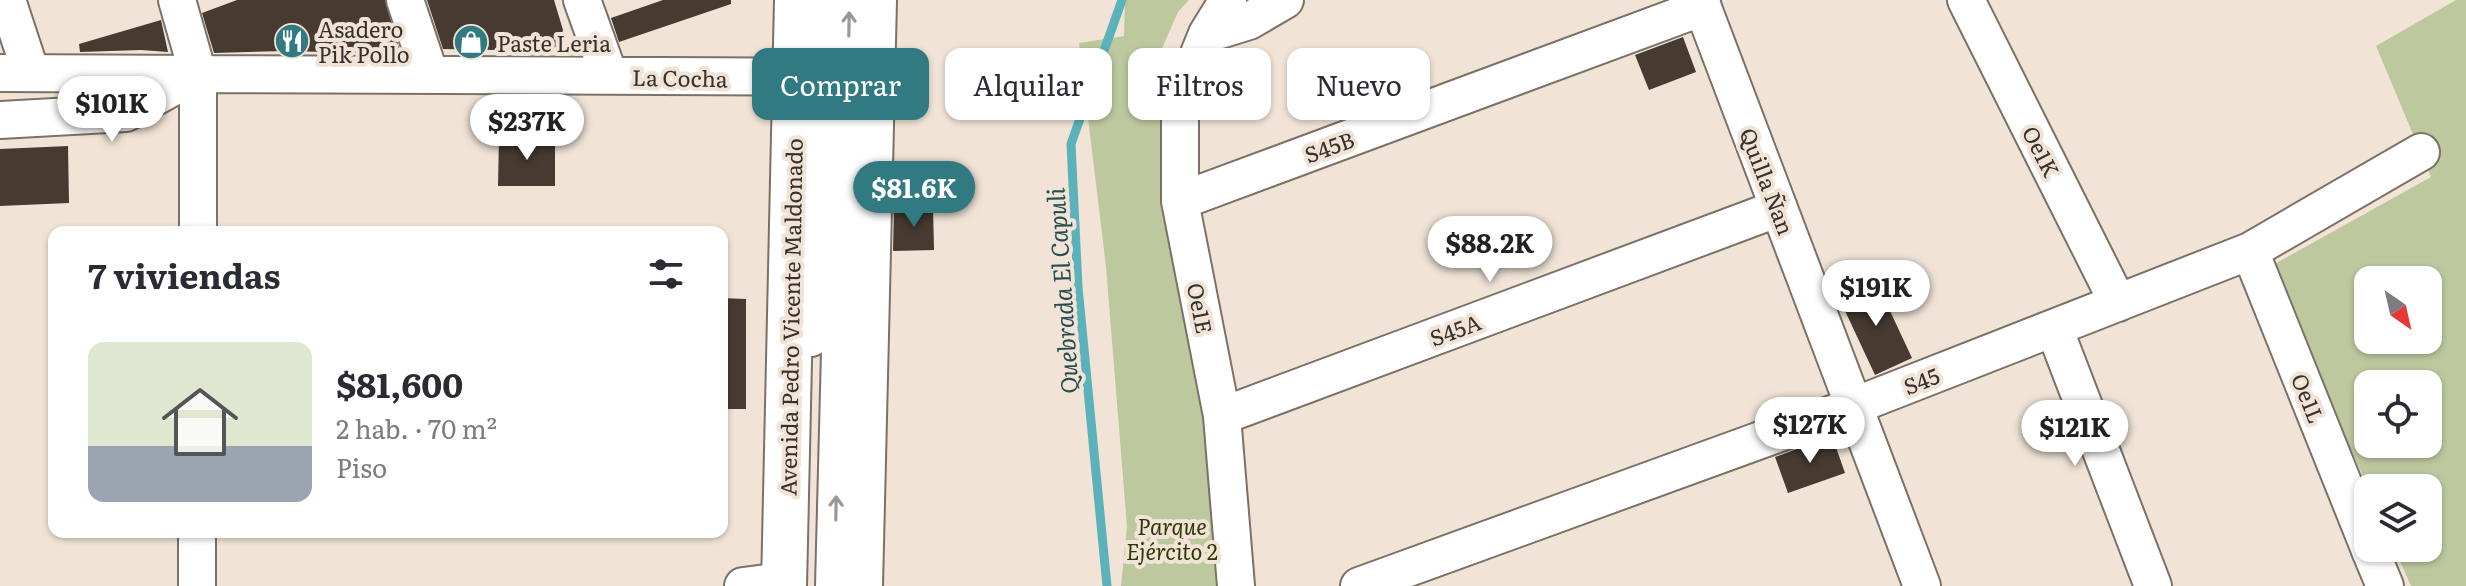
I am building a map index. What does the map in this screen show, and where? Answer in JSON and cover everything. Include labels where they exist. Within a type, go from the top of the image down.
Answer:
[{"type":"main road","name":"Avenida Pedro Vicente Maldonado","points":[[797,0],[820,48]]},
{"type":"main road","name":"Avenida Pedro Vicente Maldonado","points":[[849,48],[874,0]]},
{"type":"main road","name":"Avenida Pedro Vicente Maldonado","points":[[779,585],[829,120]]},
{"type":"main road","name":"Avenida Pedro Vicente Maldonado","points":[[836,120],[860,586]]},
{"type":"street","points":[[7,0],[16,73]]},
{"type":"street","points":[[177,0],[198,74],[198,226]]},
{"type":"street","points":[[405,0],[430,75]]},
{"type":"street","points":[[582,0],[609,75]]},
{"type":"street","points":[[820,0],[829,48]]},
{"type":"street","points":[[840,48],[849,0]]},
{"type":"street","name":"Oe1E","points":[[1228,0],[1207,34],[1180,101],[1180,201],[1222,416],[1236,586]]},
{"type":"street","points":[[1207,34],[1249,21],[1285,0]]},
{"type":"street","name":"Oe1K","points":[[1966,0],[2118,303]]},
{"type":"street","name":"S45B","points":[[1180,201],[1702,4]]},
{"type":"street","name":"Quilla Ñan","points":[[1702,4],[1922,586]]},
{"type":"street","name":"La Cocha","points":[[16,73],[752,77]]},
{"type":"street","name":"La Cocha","points":[[0,120],[126,113],[198,74]]},
{"type":"street","points":[[834,120],[834,586]]},
{"type":"street","name":"S45","points":[[1359,586],[1854,406],[2250,251],[2421,152]]},
{"type":"street","name":"S45A","points":[[1222,416],[1779,208]]},
{"type":"street","name":"Oe1L","points":[[2250,251],[2354,509]]},
{"type":"street","points":[[2054,328],[2153,586]]},
{"type":"street","points":[[197,538],[197,586]]},
{"type":"street","name":"Oe1L","points":[[2375,562],[2385,586]]},
{"type":"green space","name":"Parque Ejército 2","points":[[1125,0],[1189,0],[1178,12],[1162,48],[1128,48],[1128,120],[1160,120],[1204,415],[1224,586],[1121,586],[1127,527],[1106,267],[1088,120],[1112,120],[1112,48],[1080,48],[1079,43],[1124,36]]},
{"type":"green space","points":[[2456,0],[2466,0],[2466,586],[2411,586],[2400,562],[2442,562],[2442,474],[2362,474],[2355,458],[2442,458],[2442,370],[2354,370],[2354,456],[2271,266],[2431,177],[2376,46]]},
{"type":"building","points":[[237,0],[385,0],[400,51],[214,53],[202,13]]},
{"type":"building","points":[[427,0],[554,0],[563,30],[559,44],[550,51],[443,49]]},
{"type":"building","points":[[663,0],[731,0],[731,4],[619,42],[611,18]]},
{"type":"building","points":[[161,20],[168,52],[80,52],[79,44]]},
{"type":"building","points":[[1683,37],[1696,72],[1649,90],[1635,55]]},
{"type":"building","points":[[499,137],[555,137],[555,186],[498,186]]},
{"type":"building","points":[[68,146],[69,203],[0,206],[0,149]]},
{"type":"building","points":[[933,206],[934,250],[893,251],[894,207]]},
{"type":"building","points":[[1876,281],[1912,358],[1875,375],[1839,298]]},
{"type":"building","points":[[728,298],[746,299],[746,409],[728,409]]},
{"type":"building","points":[[1832,436],[1845,473],[1788,493],[1775,457]]},
{"type":"waterway","name":"Quebrada El Capuli","points":[[1107,586],[1078,287],[1071,144],[1122,0]]},
{"type":"place","name":"Asadero Pik Pollo","points":[[292,41]]},
{"type":"place","name":"Paste Leria","points":[[471,42]]}]
